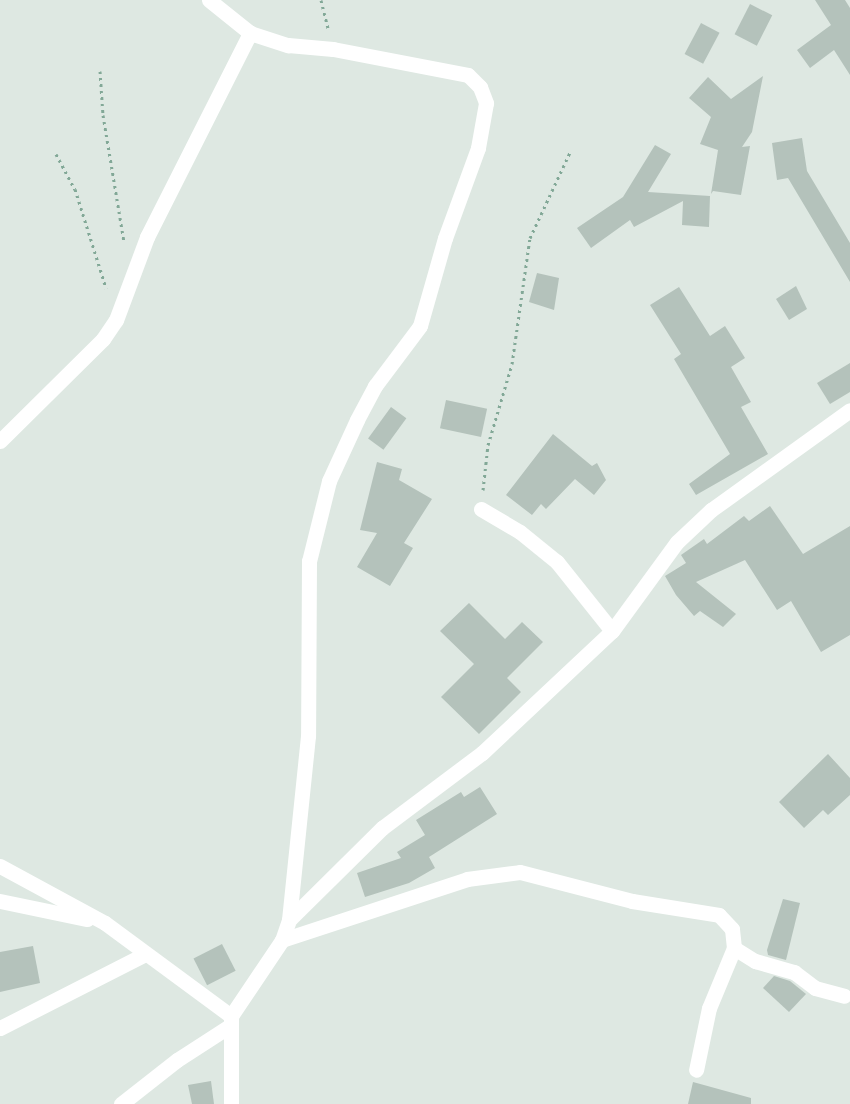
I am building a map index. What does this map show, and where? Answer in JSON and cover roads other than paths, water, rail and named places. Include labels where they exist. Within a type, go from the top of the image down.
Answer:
[{"type":"street","points":[[121,1104],[231,1021],[282,940],[289,920],[308,736],[309,561],[329,481],[353,429],[375,386],[420,326],[445,238],[478,148],[486,103],[480,87],[468,75],[333,50],[288,45],[250,32],[209,0]]},
{"type":"street","points":[[0,441],[103,339],[116,320],[129,280],[147,237],[250,32]]},
{"type":"street","points":[[289,920],[382,828],[482,753],[612,631],[677,542],[711,510],[846,416]]},
{"type":"street","points":[[481,509],[520,532],[557,562],[612,631]]},
{"type":"street","points":[[0,866],[105,923],[231,1021]]},
{"type":"street","points":[[282,940],[467,879],[520,872],[632,901],[719,915],[732,929],[734,948],[709,1008],[696,1070]]},
{"type":"street","points":[[0,901],[105,923]]},
{"type":"street","points":[[734,948],[755,961],[794,972],[815,988],[844,996]]},
{"type":"street","points":[[0,1028],[145,954]]},
{"type":"street","points":[[231,1021],[231,1104]]}]
